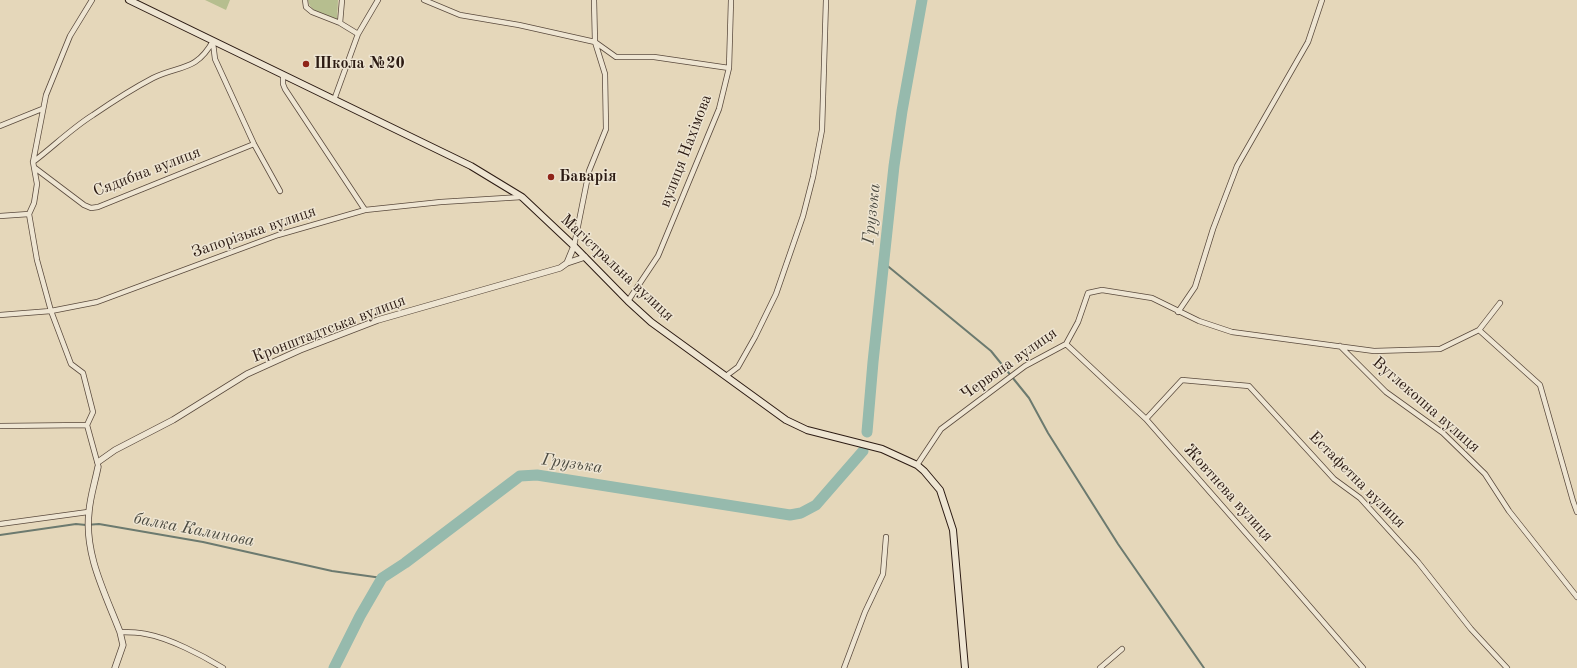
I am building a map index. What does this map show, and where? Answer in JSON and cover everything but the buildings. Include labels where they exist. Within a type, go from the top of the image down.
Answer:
[{"type":"main road","name":"Магістральна вулиця","points":[[129,0],[471,166],[522,197],[651,322],[786,420],[807,430],[882,449],[917,465],[940,490],[953,530],[965,668]]},
{"type":"street","points":[[92,0],[70,36],[46,95],[42,109],[33,162],[37,184],[34,203],[29,214],[37,260],[52,311],[71,364],[83,373],[93,412],[87,425],[98,465],[88,512],[89,540],[91,554],[120,632],[123,645],[115,668]]},
{"type":"street","points":[[305,0],[306,6],[312,12],[340,23],[358,34]]},
{"type":"street","points":[[340,23],[342,0]]},
{"type":"street","points":[[334,100],[358,34],[378,0]]},
{"type":"street","points":[[424,0],[460,15],[519,25],[595,42],[616,57],[654,57],[729,68]]},
{"type":"street","points":[[568,263],[574,246],[589,171],[606,129],[605,74],[595,42],[594,0]]},
{"type":"street","name":"вулиця Нахімова","points":[[628,301],[658,256],[719,109],[729,68],[731,0]]},
{"type":"street","points":[[726,376],[738,367],[755,337],[776,294],[803,216],[813,177],[822,130],[826,0]]},
{"type":"street","points":[[1322,0],[1308,42],[1238,166],[1213,229],[1195,287],[1178,312],[1232,332],[1374,351],[1440,349],[1479,330],[1500,303]]},
{"type":"street","points":[[33,162],[91,116],[156,77],[185,68],[197,61],[207,51],[213,41]]},
{"type":"street","points":[[213,41],[215,59],[254,144],[280,191]]},
{"type":"street","points":[[283,76],[285,89],[364,210]]},
{"type":"street","points":[[0,126],[42,109]]},
{"type":"street","name":"Сядибна вулиця","points":[[35,168],[91,208],[254,144]]},
{"type":"street","name":"Запорізька вулиця","points":[[0,315],[52,311],[97,302],[278,235],[364,210],[441,202],[522,197]]},
{"type":"street","points":[[0,216],[29,214]]},
{"type":"street","name":"Кронштадтська вулиця","points":[[98,465],[115,450],[173,420],[247,374],[300,350],[378,320],[553,270],[585,257]]},
{"type":"street","name":"Червона вулиця","points":[[917,465],[941,429],[1025,366],[1066,344],[1078,322],[1088,293],[1102,290],[1152,298],[1178,312]]},
{"type":"street","points":[[1479,330],[1540,385],[1577,512]]},
{"type":"street","name":"Жовтнева вулиця","points":[[1066,344],[1146,419],[1274,564],[1363,668]]},
{"type":"street","name":"Вуглекопна вулиця","points":[[1340,346],[1386,392],[1443,433],[1485,474],[1510,512],[1577,597]]},
{"type":"street","name":"Естафетна вулиця","points":[[1146,419],[1182,380],[1249,386],[1334,479],[1360,498],[1418,562],[1471,630],[1507,668]]},
{"type":"street","points":[[0,426],[87,425]]},
{"type":"street","points":[[0,524],[88,512]]},
{"type":"street","points":[[844,668],[865,612],[883,574],[886,537]]},
{"type":"street","points":[[120,632],[146,634],[158,637],[205,658],[223,668]]},
{"type":"street","points":[[1100,668],[1106,661],[1122,649]]},
{"type":"green space","points":[[205,0],[230,0],[226,10]]},
{"type":"green space","points":[[308,0],[338,0],[337,20],[315,11],[309,4]]},
{"type":"waterway","name":"Грузька","points":[[867,432],[894,166],[902,111],[922,0]]},
{"type":"waterway","points":[[884,263],[991,351],[1029,398],[1048,433],[1118,544],[1204,668]]},
{"type":"waterway","name":"Грузька","points":[[334,668],[360,616],[382,578],[405,563],[520,476],[537,475],[790,515],[801,513],[816,505],[863,451]]},
{"type":"waterway","name":"балка Калинова","points":[[0,535],[76,524],[99,524],[203,542],[332,571],[382,578]]},
{"type":"place","name":"Школа №20","points":[[306,64]]},
{"type":"place","name":"Баварія","points":[[551,177]]}]
